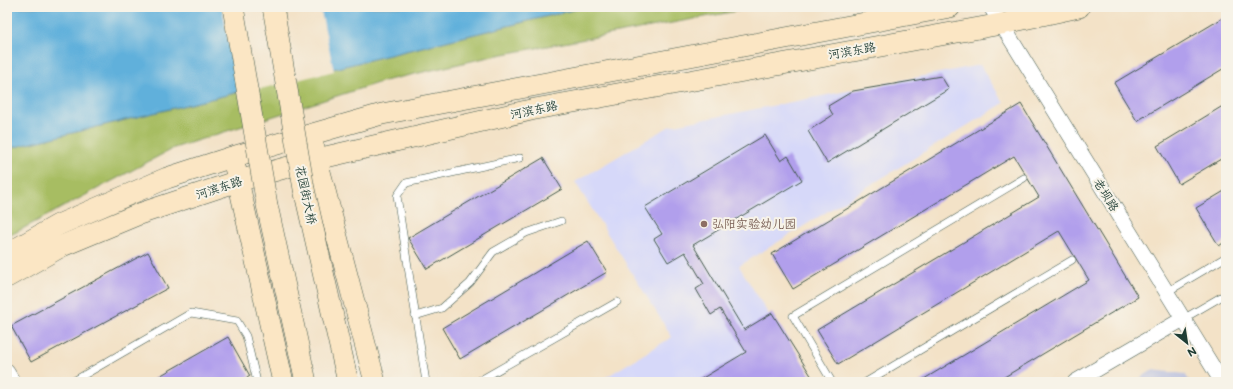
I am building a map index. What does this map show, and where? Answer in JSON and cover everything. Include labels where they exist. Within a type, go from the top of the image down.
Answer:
[{"type":"main road","points":[[232,7],[267,205],[306,382]]},
{"type":"main road","name":"花园街大桥","points":[[272,7],[304,189],[348,382]]},
{"type":"main road","name":"河滨东路","points":[[7,254],[58,225],[167,178],[232,157],[382,114],[950,7]]},
{"type":"main road","name":"河滨东路","points":[[7,277],[62,246],[132,216],[238,181],[317,159],[535,109],[996,15],[1079,7]]},
{"type":"main road","points":[[310,134],[375,382]]},
{"type":"main road","points":[[232,157],[283,382]]},
{"type":"street","name":"老坝路","points":[[996,15],[1222,382]]},
{"type":"street","points":[[1075,382],[1184,319]]},
{"type":"street","points":[[7,372],[13,382]]},
{"type":"lane","points":[[426,382],[397,196],[406,183],[520,158]]},
{"type":"lane","points":[[832,382],[793,316],[1024,178]]},
{"type":"lane","points":[[415,316],[442,308],[470,283],[493,252],[526,232],[561,221]]},
{"type":"lane","points":[[1166,292],[1226,257]]},
{"type":"lane","points":[[866,382],[1072,260]]},
{"type":"lane","points":[[1184,319],[1226,294]]},
{"type":"lane","points":[[477,382],[617,302]]},
{"type":"lane","points":[[72,382],[191,313],[237,320],[246,336],[256,382]]},
{"type":"shaded area","name":"弘阳实验幼儿园","points":[[980,65],[1004,103],[739,266],[810,382],[598,382],[672,337],[575,182],[670,126]]},
{"type":"shaded area","points":[[1153,370],[1185,374],[1190,382],[1134,382]]},
{"type":"green space","points":[[585,7],[759,7],[498,55],[384,81],[174,148],[7,237],[7,149]]},
{"type":"water","points":[[7,7],[585,7],[7,149]]},
{"type":"pier","points":[[222,7],[320,7],[334,71],[239,94]]},
{"type":"building","points":[[1226,16],[1226,67],[1137,121],[1114,83]]},
{"type":"building","points":[[941,76],[949,89],[827,163],[808,131],[833,115],[828,106],[853,91]]},
{"type":"building","points":[[1021,104],[1138,297],[996,382],[919,382],[1089,280],[1059,231],[838,364],[817,330],[1039,197],[1014,156],[793,289],[772,254]]},
{"type":"building","points":[[1226,104],[1226,156],[1179,184],[1157,146]]},
{"type":"building","points":[[765,135],[781,161],[788,156],[802,180],[693,245],[744,330],[772,313],[815,382],[696,382],[746,352],[720,309],[711,315],[696,289],[704,284],[685,252],[668,262],[654,239],[662,234],[645,207]]},
{"type":"building","points":[[543,158],[562,189],[427,269],[408,238]]},
{"type":"building","points":[[1226,190],[1226,241],[1219,246],[1196,208]]},
{"type":"building","points":[[588,241],[607,272],[460,359],[442,328]]},
{"type":"building","points":[[148,252],[168,288],[31,362],[11,326]]},
{"type":"building","points":[[228,337],[250,376],[241,382],[149,382]]},
{"type":"place","name":"弘阳实验幼儿园","points":[[704,224]]}]
